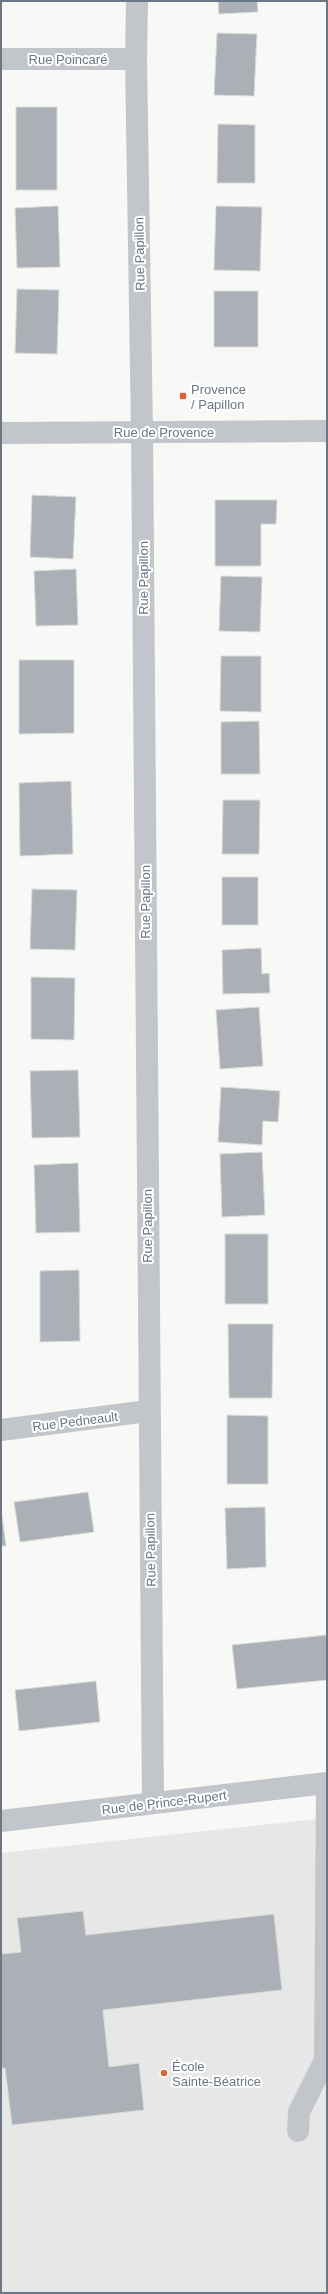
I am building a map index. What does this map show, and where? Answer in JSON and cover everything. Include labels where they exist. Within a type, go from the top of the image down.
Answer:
[{"type":"street","name":"Rue Papillon","points":[[137,1],[136,59],[142,432],[148,1411],[153,1803]]},
{"type":"street","name":"Rue Poincaré","points":[[1,59],[136,59]]},
{"type":"street","name":"Rue de Provence","points":[[1,433],[327,431]]},
{"type":"street","name":"Rue Pedneault","points":[[1,1430],[148,1411]]},
{"type":"street","name":"Rue de Prince-Rupert","points":[[1,1821],[327,1783]]},
{"type":"street","points":[[298,2131],[299,2112],[325,2060],[327,1789]]},
{"type":"shaded area","name":"École Sainte-Béatrice","points":[[327,1818],[327,2293],[1,2293],[1,1853]]},
{"type":"building","points":[[218,1],[257,1],[258,12],[219,14]]},
{"type":"building","points":[[217,33],[257,34],[254,96],[214,95]]},
{"type":"building","points":[[16,107],[57,107],[57,190],[16,190]]},
{"type":"building","points":[[218,124],[255,125],[255,183],[217,183]]},
{"type":"building","points":[[58,206],[60,267],[17,268],[15,208]]},
{"type":"building","points":[[216,206],[262,207],[260,271],[214,270]]},
{"type":"building","points":[[17,289],[59,290],[57,354],[15,353]]},
{"type":"building","points":[[214,291],[258,291],[258,347],[214,347]]},
{"type":"building","points":[[32,495],[76,497],[73,559],[30,557]]},
{"type":"building","points":[[215,500],[277,500],[276,524],[261,524],[261,566],[215,566]]},
{"type":"building","points":[[76,569],[78,625],[36,626],[34,571]]},
{"type":"building","points":[[221,576],[262,577],[260,632],[219,631]]},
{"type":"building","points":[[221,656],[261,656],[261,712],[220,711]]},
{"type":"building","points":[[19,660],[74,660],[74,733],[19,734]]},
{"type":"building","points":[[259,721],[260,774],[221,774],[221,722]]},
{"type":"building","points":[[71,781],[73,854],[20,856],[19,783]]},
{"type":"building","points":[[223,800],[260,800],[259,854],[222,854]]},
{"type":"building","points":[[222,877],[258,877],[258,925],[222,925]]},
{"type":"building","points":[[32,889],[77,890],[75,950],[30,949]]},
{"type":"building","points":[[261,948],[262,974],[269,973],[270,993],[223,994],[222,950]]},
{"type":"building","points":[[31,977],[75,978],[74,1040],[31,1039]]},
{"type":"building","points":[[259,1007],[263,1066],[220,1069],[216,1010]]},
{"type":"building","points":[[78,1070],[80,1137],[32,1138],[30,1071]]},
{"type":"building","points":[[221,1087],[280,1091],[278,1122],[263,1121],[262,1145],[218,1142]]},
{"type":"building","points":[[262,1152],[265,1215],[222,1217],[220,1154]]},
{"type":"building","points":[[78,1163],[80,1232],[36,1233],[34,1165]]},
{"type":"building","points":[[225,1234],[268,1234],[268,1304],[225,1304]]},
{"type":"building","points":[[79,1270],[80,1341],[40,1342],[40,1271]]},
{"type":"building","points":[[228,1324],[273,1324],[272,1398],[229,1398]]},
{"type":"building","points":[[227,1415],[268,1416],[268,1484],[227,1484]]},
{"type":"building","points":[[88,1492],[94,1532],[20,1542],[14,1502]]},
{"type":"building","points":[[265,1507],[266,1567],[227,1569],[225,1508]]},
{"type":"building","points":[[1,1508],[6,1546],[1,1546]]},
{"type":"building","points":[[327,1635],[327,1680],[237,1689],[232,1645]]},
{"type":"building","points":[[96,1681],[100,1722],[19,1731],[15,1690]]},
{"type":"building","points":[[83,1911],[86,1935],[274,1914],[282,1990],[103,2010],[109,2067],[139,2063],[144,2110],[12,2125],[5,2068],[1,2068],[1,1954],[21,1952],[17,1918]]},
{"type":"place","name":"Provence / Papillon","points":[[183,396]]},
{"type":"place","name":"École Sainte-Béatrice","points":[[164,2073]]}]
